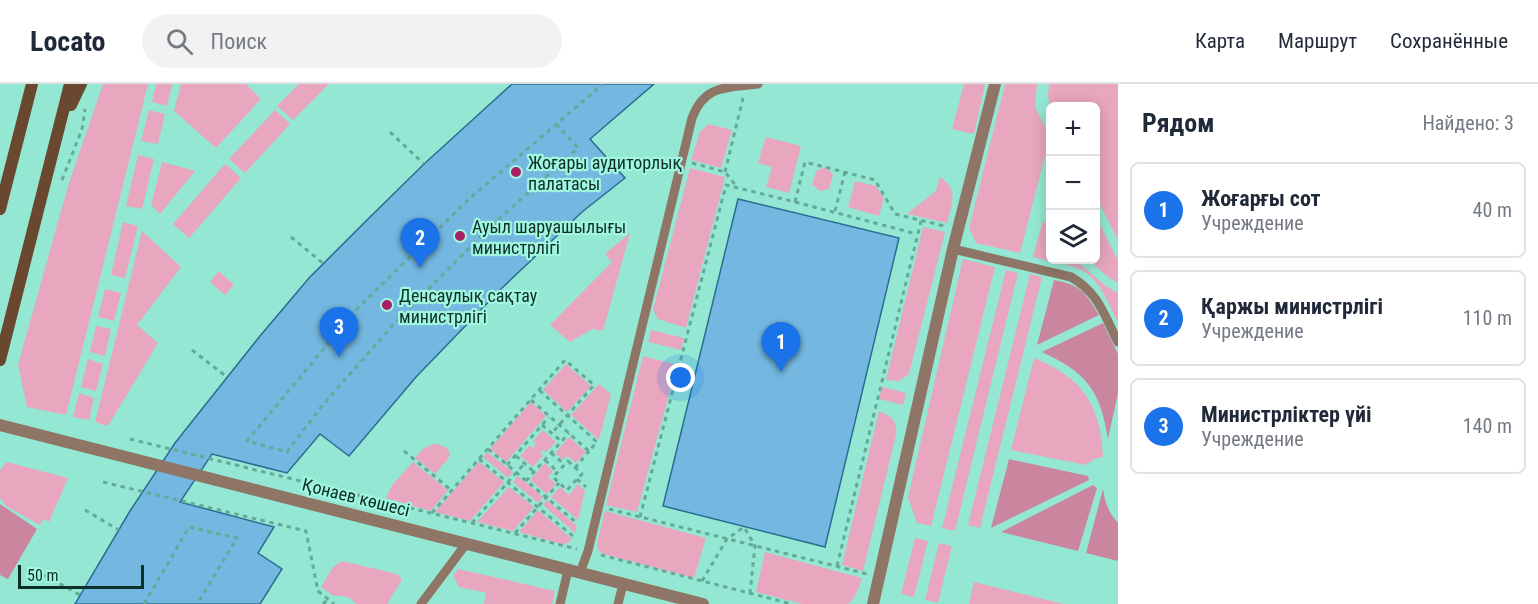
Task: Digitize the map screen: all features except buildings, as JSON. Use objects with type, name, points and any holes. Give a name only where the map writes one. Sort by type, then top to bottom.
[{"type":"main road","points":[[0,360],[70,84]]},
{"type":"main road","points":[[60,128],[81,84]]},
{"type":"main road","points":[[0,209],[4,171],[30,86]]},
{"type":"street","points":[[873,604],[953,249],[995,84]]},
{"type":"street","name":"Қонаев көшесі","points":[[0,425],[703,604]]},
{"type":"lane","points":[[560,604],[574,571],[588,551],[696,106],[712,91],[726,87],[758,84]]},
{"type":"lane","points":[[953,249],[1071,277],[1094,294],[1118,342]]},
{"type":"lane","points":[[421,604],[466,544]]},
{"type":"lane","points":[[618,604],[623,584]]},
{"type":"path","points":[[556,124],[578,148],[492,225],[392,326],[321,407],[287,452],[247,441],[356,310],[468,200],[556,124],[603,84]]},
{"type":"path","points":[[725,172],[746,85]]},
{"type":"path","points":[[390,132],[424,164]]},
{"type":"path","points":[[681,161],[725,172],[738,188]]},
{"type":"path","points":[[795,202],[805,162],[875,180],[895,214],[950,228]]},
{"type":"path","points":[[835,212],[845,172]]},
{"type":"path","points":[[640,517],[726,185],[917,234]]},
{"type":"path","points":[[837,566],[921,221]]},
{"type":"path","points":[[291,237],[324,264]]},
{"type":"path","points":[[192,350],[227,377]]},
{"type":"path","points":[[432,513],[565,360],[594,385],[552,433]]},
{"type":"path","points":[[539,390],[597,442],[575,468]]},
{"type":"path","points":[[531,399],[589,451]]},
{"type":"path","points":[[507,465],[550,416]]},
{"type":"path","points":[[542,425],[561,441]]},
{"type":"path","points":[[526,481],[569,433]]},
{"type":"path","points":[[130,439],[588,551],[792,604]]},
{"type":"path","points":[[488,449],[577,523]]},
{"type":"path","points":[[404,451],[452,490]]},
{"type":"path","points":[[551,453],[564,464]]},
{"type":"path","points":[[516,456],[534,472]]},
{"type":"path","points":[[479,459],[573,536]]},
{"type":"path","points":[[545,460],[558,472]]},
{"type":"path","points":[[568,460],[582,474],[567,490],[553,477],[564,464],[568,460]]},
{"type":"path","points":[[472,523],[524,464]]},
{"type":"path","points":[[577,479],[586,487]]},
{"type":"path","points":[[103,482],[306,531],[318,591],[334,604]]},
{"type":"path","points":[[514,533],[559,483]]},
{"type":"path","points":[[598,506],[878,577]]},
{"type":"path","points":[[85,510],[119,530]]},
{"type":"path","points":[[144,604],[189,527],[237,538],[196,604]]},
{"type":"path","points":[[702,581],[727,539],[744,527],[755,546],[750,593]]},
{"type":"path","points":[[865,579],[867,567]]},
{"type":"path","points":[[44,575],[80,595]]},
{"type":"path","points":[[323,604],[328,599]]},
{"type":"shaded area","points":[[103,84],[148,84],[66,415],[27,407],[18,365],[68,186]]},
{"type":"shaded area","points":[[156,84],[172,84],[167,106],[152,102]]},
{"type":"shaded area","points":[[181,84],[246,84],[261,99],[216,148],[174,111]]},
{"type":"shaded area","points":[[299,84],[329,84],[293,120],[277,106]]},
{"type":"shaded area","points":[[964,84],[985,84],[974,134],[952,129]]},
{"type":"shaded area","points":[[1005,84],[1037,84],[1035,107],[1046,129],[1046,152],[1020,253],[976,243],[969,228]]},
{"type":"shaded area","points":[[1049,84],[1118,84],[1118,240],[1100,205],[1100,102],[1049,102]]},
{"type":"shaded area","points":[[149,110],[165,114],[158,144],[141,141]]},
{"type":"shaded area","points":[[275,110],[290,124],[245,173],[229,159]]},
{"type":"shaded area","points":[[708,124],[732,130],[721,168],[691,160],[700,132]]},
{"type":"shaded area","points":[[766,137],[801,146],[789,193],[766,187],[772,167],[758,163]]},
{"type":"shaded area","points":[[138,155],[154,159],[142,209],[126,206]]},
{"type":"shaded area","points":[[162,162],[195,171],[160,214],[151,205]]},
{"type":"shaded area","points":[[225,164],[241,178],[189,238],[173,224]]},
{"type":"shaded area","points":[[826,167],[833,175],[829,189],[820,191],[812,185],[816,171]]},
{"type":"shaded area","points":[[690,168],[725,177],[686,328],[658,319],[653,310]]},
{"type":"shaded area","points":[[940,177],[952,192],[947,223],[907,214],[936,191]]},
{"type":"shaded area","points":[[855,181],[876,186],[884,198],[879,216],[848,207]]},
{"type":"shaded area","points":[[1043,220],[1046,225],[1046,260],[1033,257]]},
{"type":"shaded area","points":[[123,222],[138,226],[125,278],[111,275]]},
{"type":"shaded area","points":[[1100,225],[1118,260],[1118,283],[1093,264],[1100,264]]},
{"type":"shaded area","points":[[923,227],[945,232],[909,374],[899,381],[886,380]]},
{"type":"shaded area","points":[[142,231],[181,267],[137,325],[158,343],[108,426],[95,422]]},
{"type":"shaded area","points":[[630,233],[603,331],[592,329],[570,342],[550,325],[612,262],[605,254]]},
{"type":"shaded area","points":[[963,259],[995,267],[931,526],[917,523],[908,497]]},
{"type":"shaded area","points":[[1064,264],[1080,264],[1118,293],[1118,322],[1103,292],[1093,279],[1087,273]]},
{"type":"shaded area","points":[[1006,270],[1018,273],[955,531],[942,528]]},
{"type":"shaded area","points":[[219,271],[234,285],[225,295],[210,282]]},
{"type":"shaded area","points":[[1030,274],[1042,277],[980,528],[968,525]]},
{"type":"shaded area","points":[[1054,280],[1076,287],[1090,301],[1099,315],[1037,345]]},
{"type":"shaded area","points":[[105,289],[121,293],[114,321],[98,317]]},
{"type":"shaded area","points":[[1103,323],[1118,354],[1118,393],[1108,439],[1101,408],[1089,385],[1070,368],[1042,352]]},
{"type":"shaded area","points":[[96,326],[111,329],[105,356],[90,352]]},
{"type":"shaded area","points":[[651,330],[684,338],[681,350],[648,342]]},
{"type":"shaded area","points":[[643,356],[677,365],[637,512],[606,505]]},
{"type":"shaded area","points":[[1034,358],[1065,374],[1086,395],[1098,422],[1103,457],[1094,459],[1086,465],[1011,450]]},
{"type":"shaded area","points":[[88,359],[103,364],[96,391],[81,387]]},
{"type":"shaded area","points":[[566,364],[591,386],[567,412],[543,390]]},
{"type":"shaded area","points":[[599,384],[611,394],[599,440],[571,415]]},
{"type":"shaded area","points":[[882,387],[906,393],[903,405],[879,399]]},
{"type":"shaded area","points":[[79,393],[94,398],[89,420],[73,417]]},
{"type":"shaded area","points":[[531,402],[546,416],[506,462],[490,449]]},
{"type":"shaded area","points":[[879,411],[893,420],[896,435],[863,571],[842,565]]},
{"type":"shaded area","points":[[543,430],[556,442],[546,452],[543,450],[540,453],[543,456],[533,467],[520,456],[530,445],[533,448],[536,444],[533,441]]},
{"type":"shaded area","points":[[569,437],[586,452],[576,463],[567,456],[563,460],[555,453]]},
{"type":"shaded area","points":[[433,444],[445,447],[450,454],[435,474],[415,458],[423,449]]},
{"type":"shaded area","points":[[487,452],[513,472],[508,478],[483,457]]},
{"type":"shaded area","points":[[1009,459],[1088,476],[1089,480],[991,528]]},
{"type":"shaded area","points":[[7,462],[68,478],[49,522],[43,519],[40,525],[6,506],[0,498],[0,470]]},
{"type":"shaded area","points":[[413,462],[448,490],[431,511],[386,498],[392,485]]},
{"type":"shaded area","points":[[479,462],[504,482],[470,521],[435,512]]},
{"type":"shaded area","points":[[545,463],[553,471],[548,477],[556,484],[547,494],[530,480]]},
{"type":"shaded area","points":[[518,476],[543,497],[538,503],[513,482]]},
{"type":"shaded area","points":[[578,484],[585,491],[578,520],[551,497],[560,487],[569,495]]},
{"type":"shaded area","points":[[1093,485],[1097,488],[1078,551],[1001,532]]},
{"type":"shaded area","points":[[509,487],[534,507],[513,531],[477,522]]},
{"type":"shaded area","points":[[1103,489],[1108,508],[1118,523],[1118,561],[1086,553]]},
{"type":"shaded area","points":[[547,500],[577,526],[575,533],[543,505]]},
{"type":"shaded area","points":[[0,504],[37,529],[8,579],[0,575]]},
{"type":"shaded area","points":[[538,510],[572,539],[565,545],[519,532]]},
{"type":"shaded area","points":[[605,511],[706,538],[694,578],[603,554],[598,550],[597,544]]},
{"type":"shaded area","points":[[915,538],[928,541],[914,597],[901,594]]},
{"type":"shaded area","points":[[939,543],[952,546],[938,603],[925,600]]},
{"type":"shaded area","points":[[765,552],[862,578],[855,595],[848,604],[802,604],[756,592]]},
{"type":"shaded area","points":[[342,561],[397,574],[401,581],[387,604],[357,604],[348,597],[332,595],[321,587],[333,567]]},
{"type":"shaded area","points":[[458,569],[555,591],[552,604],[484,604],[486,593],[459,587],[453,575]]},
{"type":"shaded area","points":[[974,582],[1064,604],[969,604]]},
{"type":"place","name":"Жоғары аудиторлық палатасы","points":[[516,172]]},
{"type":"place","name":"Ауыл шаруашылығы министрлігі","points":[[460,236]]},
{"type":"place","name":"Қаржы министрлігі","points":[[420,268]]},
{"type":"place","name":"Денсаулық сақтау министрлігі","points":[[387,305]]},
{"type":"place","name":"Министрліктер үйі","points":[[339,357]]},
{"type":"place","name":"Жоғарғы сот","points":[[781,372]]}]
